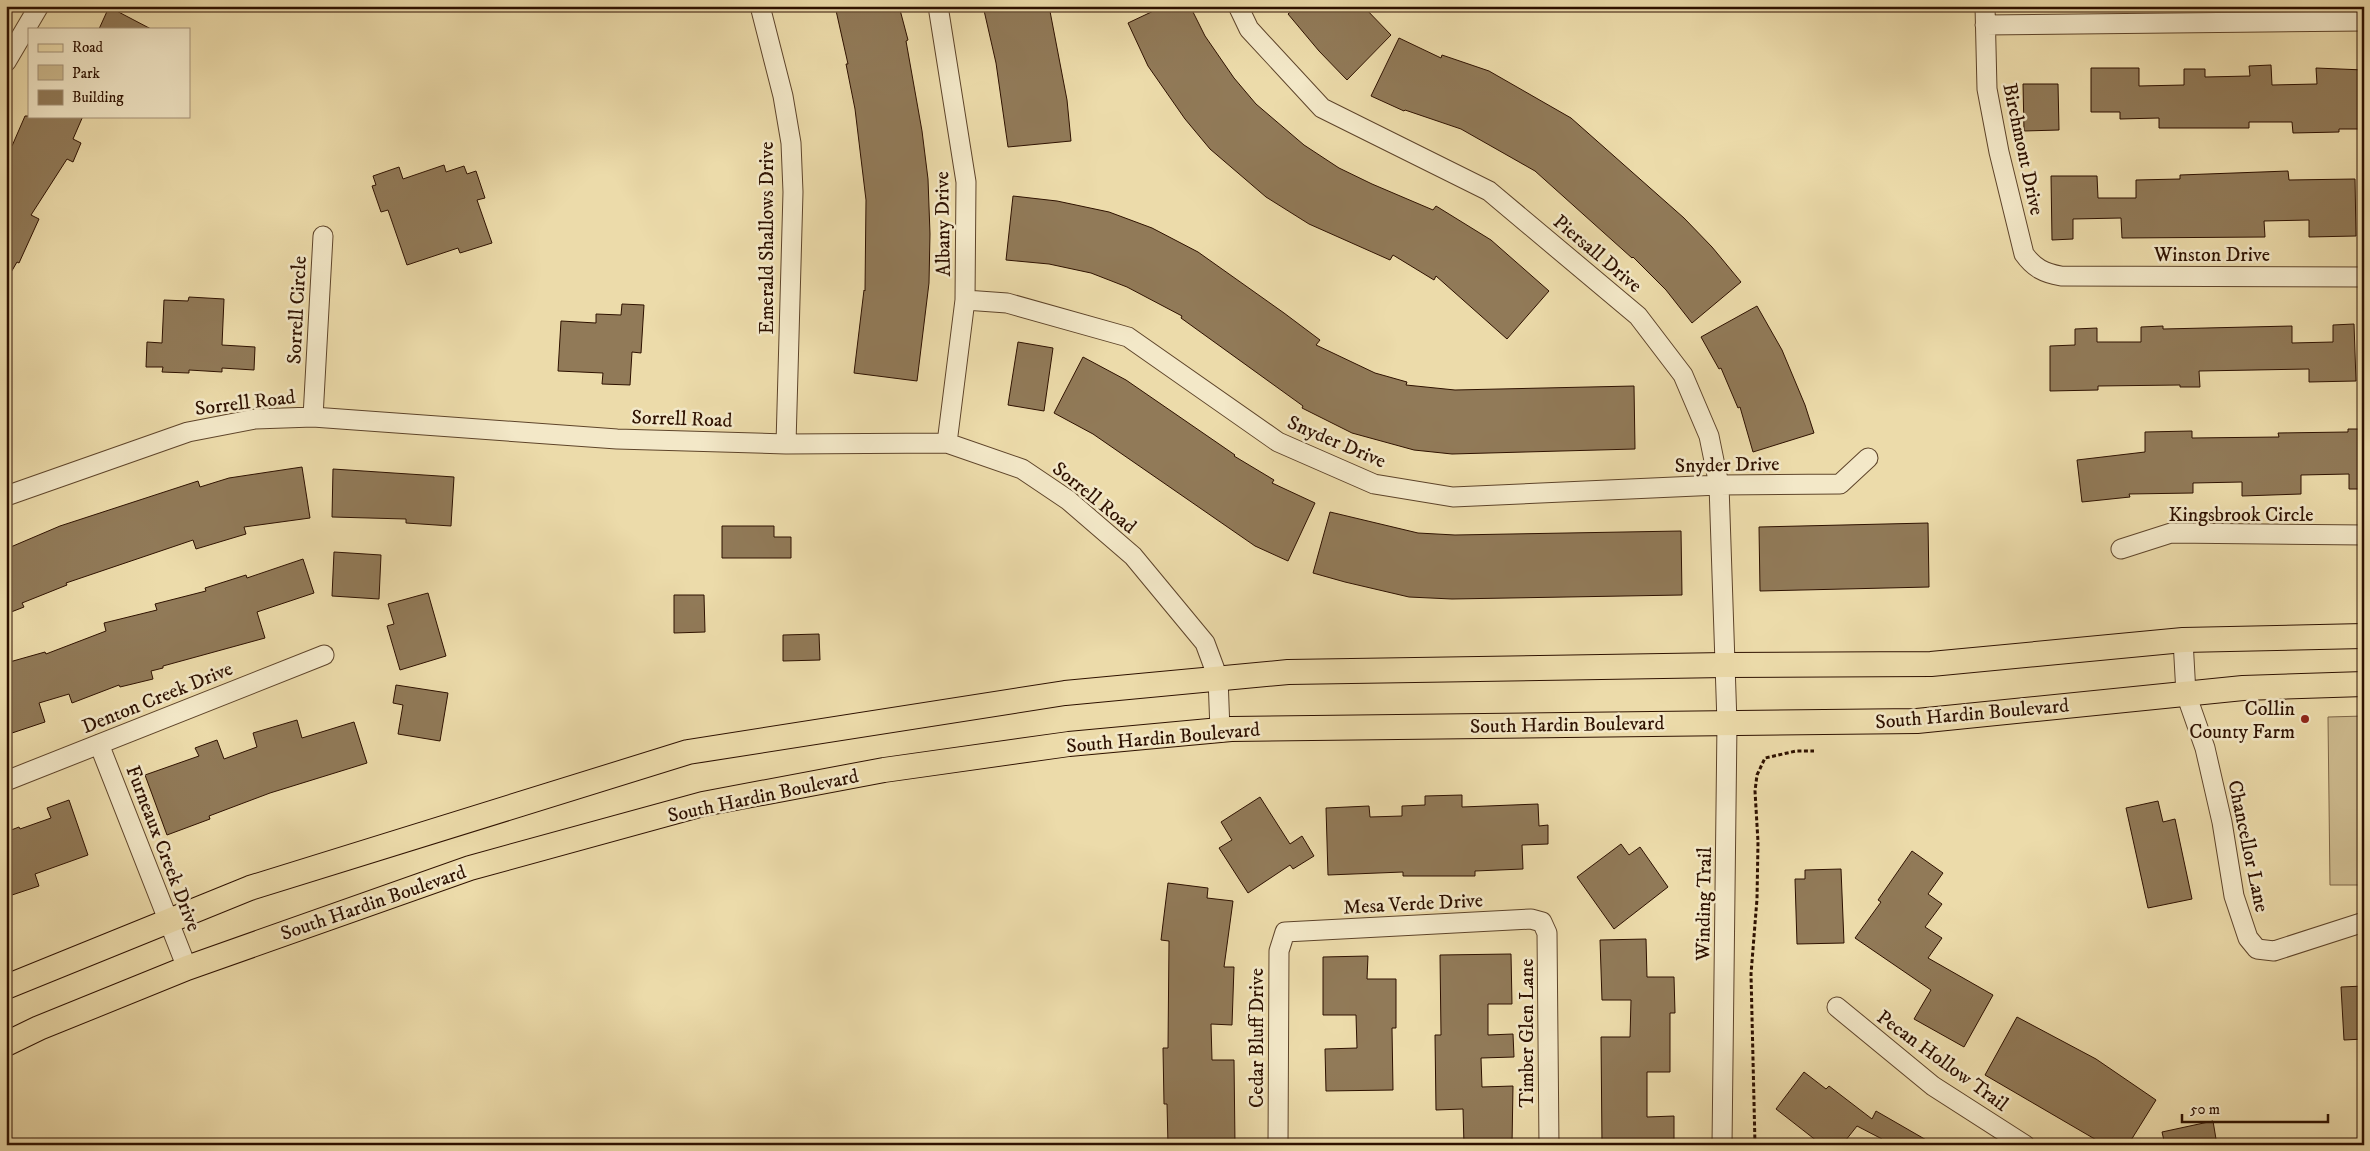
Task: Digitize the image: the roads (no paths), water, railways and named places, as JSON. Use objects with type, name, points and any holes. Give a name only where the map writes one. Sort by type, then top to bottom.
[{"type":"main road","points":[[6,987],[250,888],[688,752],[1065,693],[1288,672],[1725,665],[1931,664],[2183,640],[2364,636]]},
{"type":"main road","name":"South Hardin Boulevard","points":[[6,1044],[39,1028],[187,968],[470,868],[703,804],[884,770],[1069,744],[1220,730],[1917,721],[2243,688],[2364,684]]},
{"type":"street","points":[[6,62],[39,6]]},
{"type":"street","name":"Emerald Shallows Drive","points":[[760,6],[783,96],[791,143],[793,192],[786,444]]},
{"type":"street","name":"Albany Drive","points":[[938,6],[966,182],[965,300],[947,443]]},
{"type":"street","name":"Piersall Drive","points":[[1238,6],[1249,30],[1322,108],[1489,191],[1638,316],[1683,375],[1709,436],[1719,485],[1725,665]]},
{"type":"street","points":[[1985,16],[2364,21]]},
{"type":"street","name":"Birchmont Drive","points":[[1985,16],[1987,89],[1999,152],[2024,254],[2032,266],[2047,274],[2061,276]]},
{"type":"street","name":"Sorrell Circle","points":[[313,417],[323,236]]},
{"type":"street","name":"Winston Drive","points":[[2061,276],[2364,277]]},
{"type":"street","name":"Snyder Drive","points":[[965,300],[1007,303],[1128,337],[1278,442],[1374,484],[1452,497],[1719,485],[1840,484],[1868,458]]},
{"type":"street","name":"Sorrell Road","points":[[6,496],[188,432],[255,419],[313,417],[617,439],[786,444],[947,443],[1022,468],[1068,500],[1133,556],[1205,643],[1218,678],[1220,730]]},
{"type":"street","name":"Kingsbrook Circle","points":[[2121,550],[2171,533],[2364,535]]},
{"type":"street","name":"Chancellor Lane","points":[[2183,640],[2186,694],[2205,748],[2222,822],[2234,896],[2248,938],[2257,949],[2274,952],[2364,922]]},
{"type":"street","name":"Denton Creek Drive","points":[[6,781],[324,655]]},
{"type":"street","name":"Winding Trail","points":[[1722,1145],[1727,722],[1725,665]]},
{"type":"street","name":"Furneaux Creek Drive","points":[[99,744],[187,968]]},
{"type":"street","name":"Mesa Verde Drive","points":[[1286,932],[1531,919],[1542,922]]},
{"type":"street","name":"Timber Glen Lane","points":[[1542,922],[1548,933],[1549,1145]]},
{"type":"street","name":"Cedar Bluff Drive","points":[[1278,1145],[1279,951],[1286,932]]},
{"type":"street","name":"Pecan Hollow Trail","points":[[1837,1008],[1934,1086],[2025,1145]]},
{"type":"place","name":"Collin County Farm","points":[[2305,719]]}]
